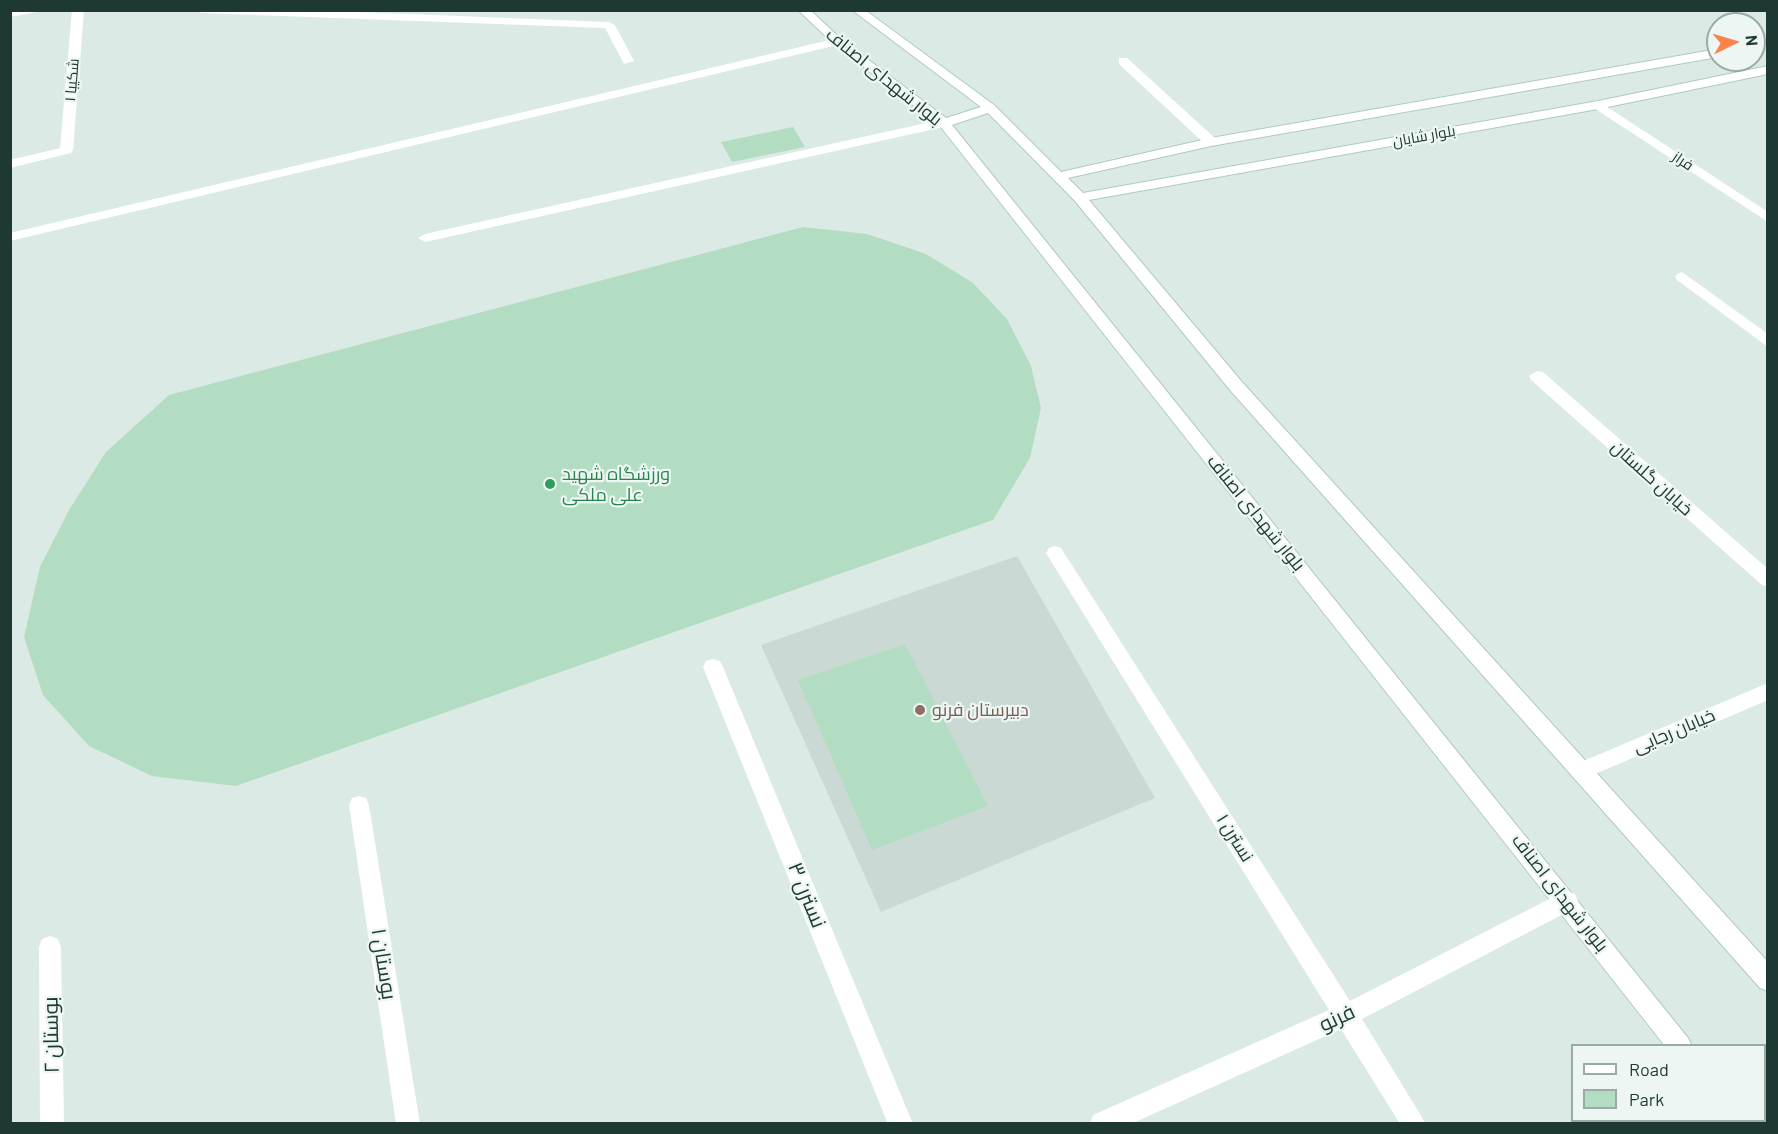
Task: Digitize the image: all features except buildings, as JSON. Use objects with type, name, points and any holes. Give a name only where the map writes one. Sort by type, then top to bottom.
[{"type":"street","points":[[10,14],[43,10]]},
{"type":"street","name":"شکیبا ۱","points":[[10,164],[66,150],[78,10]]},
{"type":"street","points":[[201,10],[609,25],[628,61]]},
{"type":"street","name":"بلوار شهدای اصناف","points":[[803,10],[838,42],[944,123],[1678,1044]]},
{"type":"street","name":"بلوار شهدای اصناف","points":[[857,10],[990,108],[1080,198],[1236,386],[1767,980]]},
{"type":"street","points":[[10,237],[838,42]]},
{"type":"street","name":"بلوار شایان","points":[[1059,176],[1210,142],[1706,58]]},
{"type":"street","points":[[1123,61],[1210,142]]},
{"type":"street","name":"بلوار شایان","points":[[1080,198],[1598,105],[1767,70]]},
{"type":"street","name":"فراز","points":[[1598,105],[1767,218]]},
{"type":"street","points":[[425,238],[944,123],[990,108]]},
{"type":"street","points":[[1098,168],[1101,178],[1118,191]]},
{"type":"street","points":[[1682,277],[1767,342]]},
{"type":"street","name":"خیابان گلستان","points":[[1537,376],[1767,580]]},
{"type":"street","name":"نسترن ۱","points":[[1055,553],[1414,1124]]},
{"type":"street","name":"نسترن ۳","points":[[714,667],[901,1124]]},
{"type":"street","name":"خیابان رجایی","points":[[1581,771],[1767,692]]},
{"type":"street","name":"بوستان ۱","points":[[359,805],[408,1124]]},
{"type":"street","name":"فرنو","points":[[1101,1124],[1346,1015],[1567,902]]},
{"type":"street","name":"بوستان ۲","points":[[50,947],[52,1124]]},
{"type":"shaded area","points":[[1017,556],[1155,798],[881,912],[761,645]]},
{"type":"green space","points":[[793,127],[805,147],[732,162],[721,142]]},
{"type":"green space","name":"ورزشگاه شهید علی ملکی","points":[[803,227],[867,234],[926,254],[973,283],[1007,319],[1031,366],[1041,408],[1030,458],[993,520],[236,786],[152,776],[89,746],[43,695],[24,637],[40,567],[69,510],[106,452],[169,395]]},
{"type":"green space","points":[[905,644],[988,806],[872,850],[798,680]]},
{"type":"place","name":"ورزشگاه شهید علی ملکی","points":[[550,484]]},
{"type":"place","name":"دبیرستان فرنو","points":[[920,710]]}]
